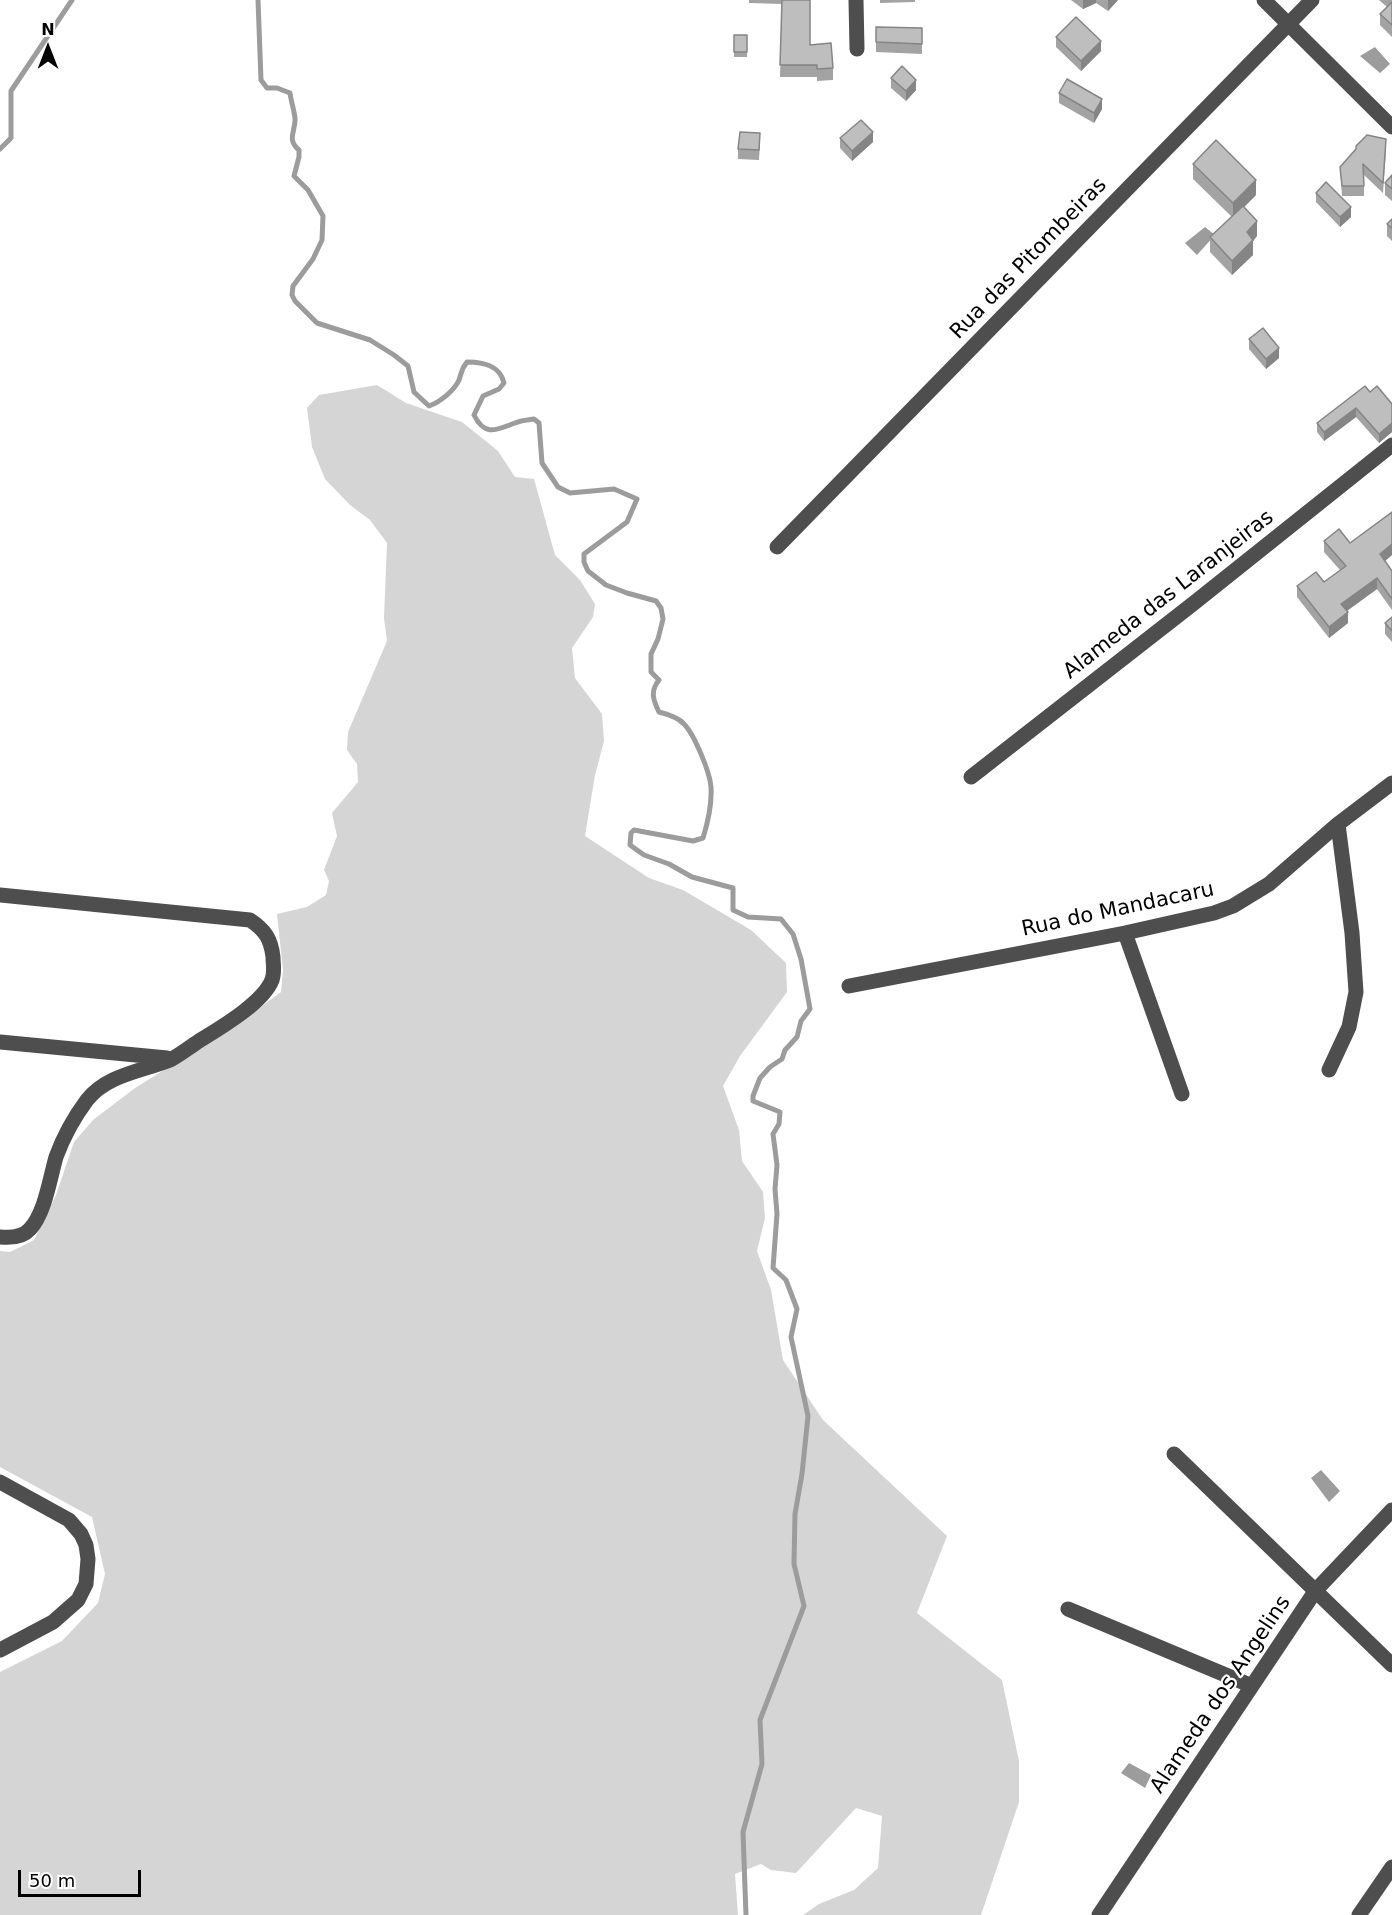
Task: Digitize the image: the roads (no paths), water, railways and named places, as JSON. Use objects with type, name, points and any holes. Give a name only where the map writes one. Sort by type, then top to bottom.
[{"type":"street","points":[[856,0],[857,49]]},
{"type":"street","points":[[1264,0],[1392,127]]},
{"type":"street","name":"Rua das Pitombeiras","points":[[777,547],[1312,0]]},
{"type":"street","name":"Alameda das Laranjeiras","points":[[971,777],[1392,445]]},
{"type":"street","name":"Rua do Mandacaru","points":[[849,986],[1193,919],[1233,906],[1269,884],[1338,825],[1392,783]]},
{"type":"street","points":[[1329,1070],[1349,1027],[1356,992],[1352,933],[1338,825]]},
{"type":"street","points":[[0,895],[250,920],[267,936],[272,950],[274,968],[272,980],[262,995],[237,1016],[173,1058],[120,1076],[101,1087],[88,1099],[57,1154],[40,1213],[29,1231],[11,1239],[0,1237]]},
{"type":"street","points":[[1125,933],[1182,1094]]},
{"type":"street","points":[[0,1042],[173,1058]]},
{"type":"street","points":[[1174,1454],[1392,1665]]},
{"type":"street","points":[[0,1482],[69,1520],[81,1534],[86,1545],[88,1559],[86,1584],[78,1600],[53,1622],[0,1650]]},
{"type":"street","name":"Alameda dos Angelins","points":[[1099,1915],[1316,1590],[1392,1510]]},
{"type":"street","points":[[1068,1610],[1252,1686]]},
{"type":"street","points":[[1359,1915],[1392,1867]]},
{"type":"waterway","points":[[0,149],[11,138],[11,91],[72,0]]},
{"type":"waterway","points":[[258,0],[261,80],[267,88],[277,88],[290,93],[295,118],[292,138],[299,150],[294,176],[308,190],[323,216],[322,240],[313,259],[293,286],[292,295],[295,301],[317,323],[370,340],[394,355],[408,366],[414,392],[429,406],[442,399],[454,388],[467,362],[485,364],[495,368],[504,383],[499,389],[483,396],[474,415],[482,427],[492,430],[534,419],[539,423],[542,463],[558,487],[570,493],[614,489],[637,499],[627,522],[584,554],[584,562],[588,571],[606,585],[656,601],[661,608],[663,619],[651,654],[651,672],[659,680],[654,688],[654,700],[659,712],[679,719],[692,736],[708,772],[711,793],[703,838],[693,841],[634,830],[631,833],[630,845],[644,855],[669,864],[692,877],[733,888],[733,910],[748,917],[781,919],[793,934],[801,959],[810,1009],[801,1021],[797,1037],[785,1050],[782,1059],[760,1078],[753,1101],[780,1112],[779,1124],[773,1134],[777,1165],[775,1189],[777,1214],[773,1268],[786,1280],[797,1309],[791,1337],[808,1416],[795,1514],[794,1564],[804,1606],[760,1720],[762,1764],[743,1832],[746,1915]]}]
